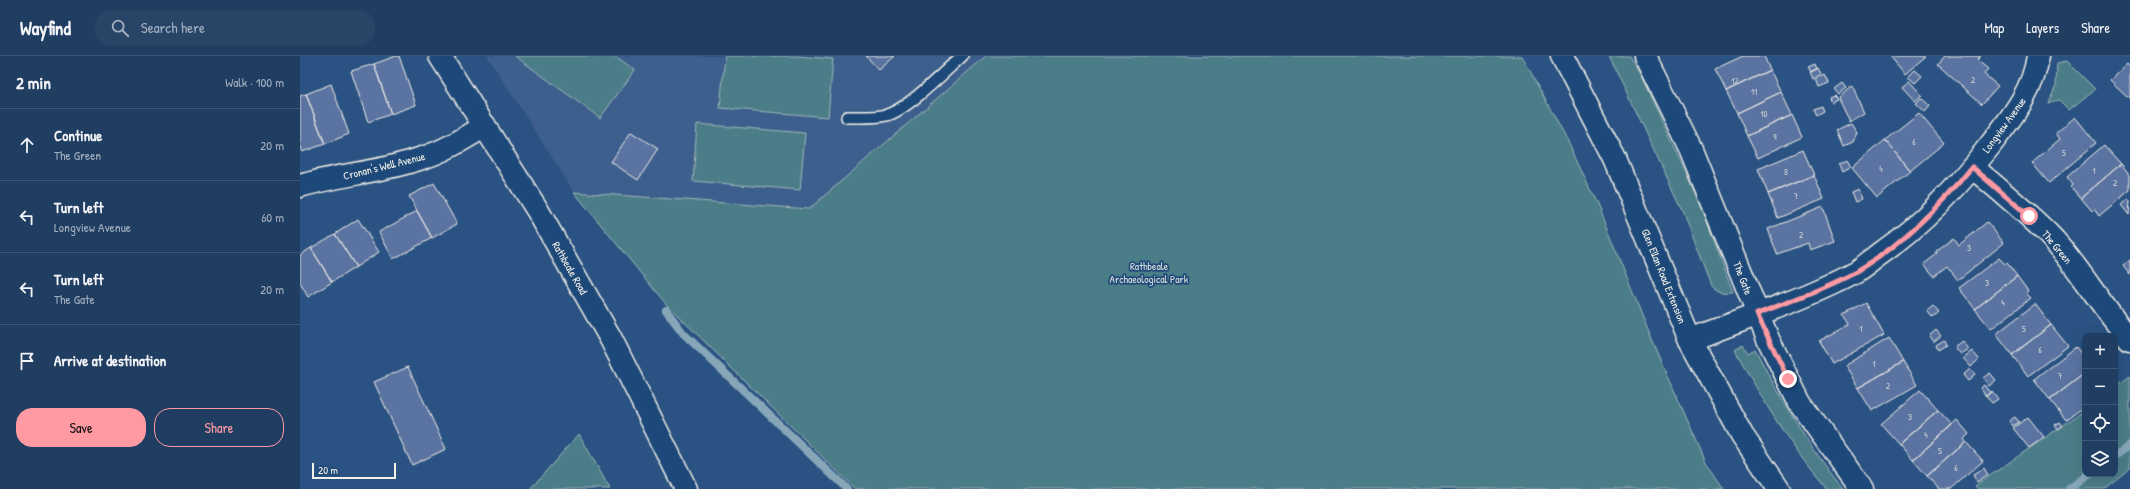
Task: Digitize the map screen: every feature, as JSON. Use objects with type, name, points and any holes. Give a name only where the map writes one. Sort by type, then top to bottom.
[{"type":"street","name":"Rathbeale Road","points":[[440,56],[538,211],[611,339],[686,489]]},
{"type":"street","name":"The Gate","points":[[1645,56],[1690,149],[1757,314],[1800,403],[1862,489]]},
{"type":"street","name":"Longview Avenue","points":[[1690,340],[1802,297],[1856,271],[1897,242],[1930,214],[1972,167],[2014,115],[2027,93],[2036,71],[2038,56]]},
{"type":"street","name":"Glen Ellan Road Extension","points":[[1567,57],[1615,159],[1690,340],[1719,397],[1742,435],[1779,489]]},
{"type":"street","name":"Cronan's Well Avenue","points":[[300,186],[399,165],[423,158],[452,146],[485,126]]},
{"type":"street","name":"The Green","points":[[1972,167],[2029,216],[2054,241],[2112,318],[2130,339]]},
{"type":"lane","points":[[847,117],[888,115],[901,109],[962,56]]},
{"type":"shaded area","points":[[487,56],[986,56],[809,209],[574,192]]},
{"type":"green space","points":[[515,56],[615,56],[635,70],[600,118]]},
{"type":"green space","points":[[725,56],[798,56],[833,59],[828,117],[720,108]]},
{"type":"green space","name":"Rathbeale Archaeological Park","points":[[986,56],[1522,56],[1569,144],[1599,209],[1652,340],[1706,462],[1724,489],[855,489],[666,304],[574,192],[809,209]]},
{"type":"green space","points":[[1609,56],[1629,56],[1641,76],[1699,200],[1733,292],[1721,292],[1711,286],[1682,210]]},
{"type":"green space","points":[[2067,61],[2095,89],[2069,110],[2059,100],[2048,103],[2056,85],[2057,63]]},
{"type":"green space","points":[[697,124],[805,133],[800,190],[693,181]]},
{"type":"green space","points":[[1743,345],[1748,353],[1755,349],[1775,386],[1818,456],[1843,489],[1827,489],[1789,439],[1766,404],[1735,350]]},
{"type":"green space","points":[[2130,376],[2130,468],[2104,489],[1978,489],[1975,486],[2082,412],[2082,477],[2118,477],[2118,385]]},
{"type":"green space","points":[[579,434],[610,489],[530,489]]},
{"type":"building","points":[[399,56],[416,105],[391,114],[374,64]]},
{"type":"building","points":[[866,56],[895,56],[879,70]]},
{"type":"building","points":[[1743,56],[1764,56],[1770,70],[1726,91],[1715,69]]},
{"type":"building","points":[[1890,56],[1926,56],[1905,74]]},
{"type":"building","points":[[1945,56],[1981,56],[1977,60],[1988,69],[1984,74],[1998,86],[1982,104],[1938,64]]},
{"type":"building","points":[[374,64],[391,114],[368,122],[351,71]]},
{"type":"building","points":[[1815,64],[1817,69],[1811,72],[1808,67]]},
{"type":"building","points":[[2127,64],[2130,67],[2130,99],[2110,80]]},
{"type":"building","points":[[1818,68],[1821,74],[1813,79],[1810,72]]},
{"type":"building","points":[[1770,70],[1781,92],[1737,113],[1726,91]]},
{"type":"building","points":[[1915,70],[1922,76],[1915,83],[1908,77]]},
{"type":"building","points":[[1825,75],[1829,83],[1819,87],[1816,79]]},
{"type":"building","points":[[1909,81],[1922,95],[1915,101],[1902,87]]},
{"type":"building","points":[[1842,83],[1846,88],[1838,94],[1834,89]]},
{"type":"building","points":[[331,84],[349,134],[325,144],[306,94]]},
{"type":"building","points":[[1852,86],[1864,112],[1849,121],[1838,98]]},
{"type":"building","points":[[1781,92],[1792,115],[1747,136],[1737,113]]},
{"type":"building","points":[[306,94],[325,144],[302,152],[300,147],[300,96]]},
{"type":"building","points":[[1834,95],[1837,99],[1831,102],[1829,97]]},
{"type":"building","points":[[1921,98],[1930,106],[1925,112],[1916,103]]},
{"type":"building","points":[[1821,106],[1823,111],[1816,115],[1813,109]]},
{"type":"building","points":[[1919,113],[1944,143],[1910,171],[1885,140]]},
{"type":"building","points":[[1792,115],[1802,137],[1758,158],[1747,136]]},
{"type":"building","points":[[2075,117],[2096,143],[2049,183],[2032,163],[2060,139],[2056,133]]},
{"type":"building","points":[[1851,123],[1857,132],[1853,142],[1844,146],[1837,130]]},
{"type":"building","points":[[631,132],[658,149],[638,180],[611,162]]},
{"type":"building","points":[[1885,140],[1910,171],[1877,198],[1852,168]]},
{"type":"building","points":[[2104,145],[2121,164],[2081,198],[2071,187],[2073,185],[2067,177]]},
{"type":"building","points":[[1803,150],[1814,175],[1768,194],[1758,169]]},
{"type":"building","points":[[1847,160],[1851,167],[1842,172],[1839,164]]},
{"type":"building","points":[[2121,164],[2130,175],[2130,190],[2099,216],[2094,209],[2092,211],[2081,198]]},
{"type":"building","points":[[1814,175],[1824,199],[1778,218],[1768,194]]},
{"type":"building","points":[[434,183],[457,224],[432,238],[409,196]]},
{"type":"building","points":[[1858,189],[1862,199],[1855,202],[1851,192]]},
{"type":"building","points":[[2128,199],[2130,201],[2129,215],[2121,205]]},
{"type":"building","points":[[1823,207],[1835,241],[1810,250],[1808,243],[1777,254],[1768,229]]},
{"type":"building","points":[[417,211],[432,238],[393,259],[379,232]]},
{"type":"building","points":[[358,219],[379,252],[356,267],[335,234]]},
{"type":"building","points":[[1987,222],[2004,243],[1958,280],[1947,266],[1934,276],[1924,264],[1937,254],[1936,252],[1954,238],[1959,245]]},
{"type":"building","points":[[335,234],[356,267],[332,282],[311,248]]},
{"type":"building","points":[[311,248],[332,282],[308,297],[300,283],[300,255]]},
{"type":"building","points":[[1999,258],[2005,264],[2007,263],[2017,276],[1975,309],[1959,288]]},
{"type":"building","points":[[2130,260],[2130,275],[2123,266]]},
{"type":"building","points":[[2017,276],[2028,291],[2026,293],[2031,298],[1991,329],[1975,309]]},
{"type":"building","points":[[1866,303],[1884,335],[1832,364],[1819,341],[1850,324],[1844,315]]},
{"type":"building","points":[[2035,304],[2051,325],[2012,355],[1996,334]]},
{"type":"building","points":[[1933,306],[1939,313],[1933,318],[1927,311]]},
{"type":"building","points":[[2051,325],[2068,346],[2028,376],[2012,355]]},
{"type":"building","points":[[1936,330],[1941,336],[1933,342],[1929,336]]},
{"type":"building","points":[[1889,338],[1903,362],[1858,388],[1844,366]]},
{"type":"building","points":[[1944,340],[1946,345],[1938,350],[1936,345]]},
{"type":"building","points":[[1962,341],[1968,349],[1960,354],[1954,347]]},
{"type":"building","points":[[2076,347],[2082,355],[2082,375],[2050,400],[2034,379]]},
{"type":"building","points":[[1972,351],[1979,359],[1971,367],[1963,358]]},
{"type":"building","points":[[1903,362],[1917,385],[1872,411],[1858,388]]},
{"type":"building","points":[[408,367],[446,449],[412,465],[374,382]]},
{"type":"building","points":[[1970,369],[1975,375],[1968,381],[1963,375]]},
{"type":"building","points":[[1990,373],[1996,380],[1989,386],[1983,378]]},
{"type":"building","points":[[2082,375],[2082,408],[2066,420],[2050,400]]},
{"type":"building","points":[[1984,385],[1990,393],[1986,396],[1980,388]]},
{"type":"building","points":[[1920,390],[1938,410],[1899,444],[1881,424]]},
{"type":"building","points":[[1992,391],[1998,399],[1992,403],[1986,396]]},
{"type":"building","points":[[1938,410],[1952,425],[1913,460],[1899,444]]},
{"type":"building","points":[[2015,417],[2019,422],[2013,426],[2009,421]]},
{"type":"building","points":[[2028,417],[2044,437],[2029,448],[2013,428]]},
{"type":"building","points":[[1957,420],[1969,434],[1964,439],[1966,442],[1927,476],[1913,460]]},
{"type":"building","points":[[2060,422],[2063,426],[2058,429],[2055,425]]},
{"type":"building","points":[[1966,442],[1983,461],[1951,489],[1939,489],[1927,476]]},
{"type":"building","points":[[1984,468],[1988,475],[1977,482],[1973,475]]},
{"type":"waterway","points":[[666,310],[683,333],[847,489]]},
{"type":"waterway","points":[[2118,454],[2130,445]]},
{"type":"waterway","points":[[2069,489],[2086,477]]},
{"type":"route","points":[[1788,379],[1757,314],[1802,297],[1856,271],[1897,242],[1930,214],[1972,167],[2029,216]]}]
